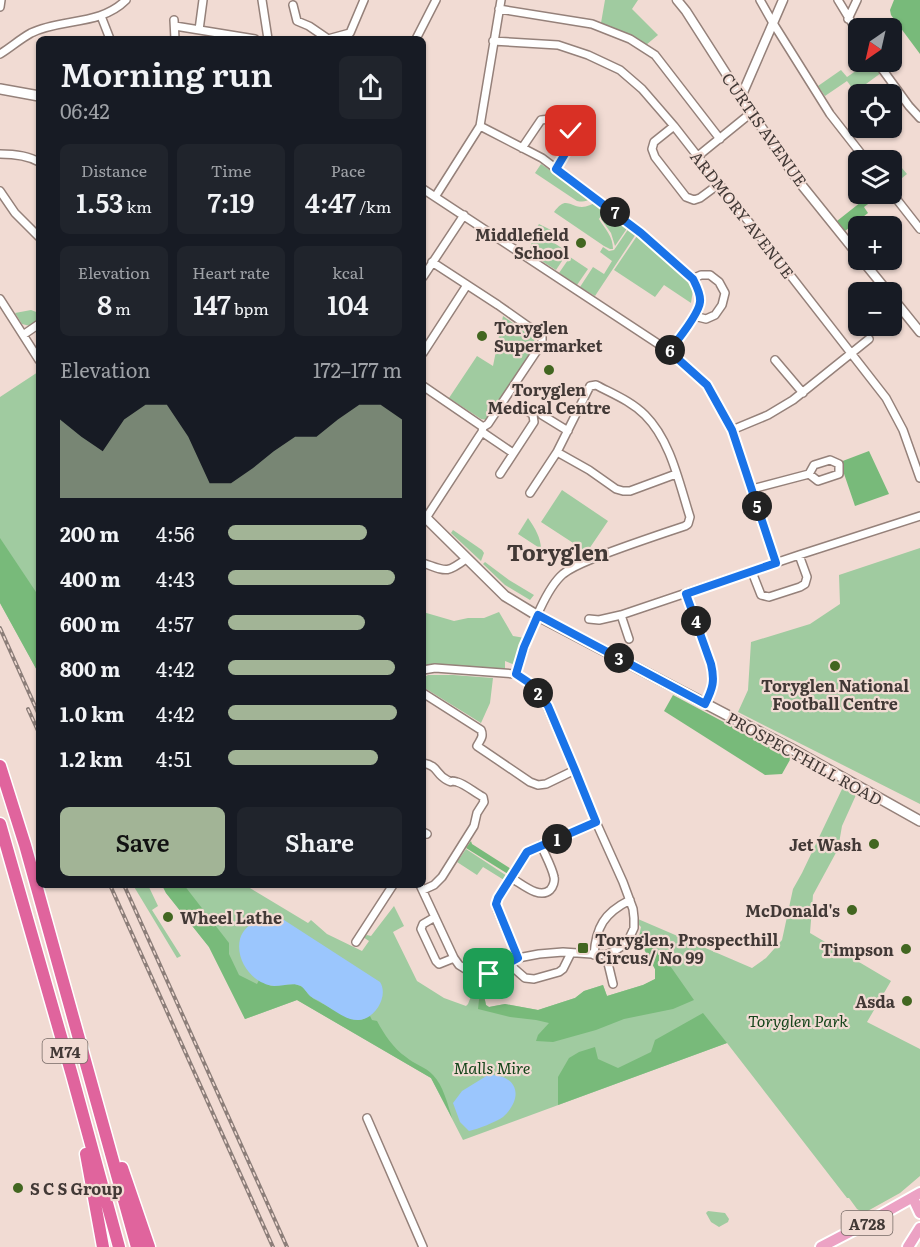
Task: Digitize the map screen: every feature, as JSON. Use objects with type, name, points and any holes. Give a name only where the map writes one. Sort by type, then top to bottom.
[{"type":"highway","name":"M74","points":[[0,766],[36,884]]},
{"type":"highway","name":"M74","points":[[0,824],[119,1247]]},
{"type":"highway","name":"M74","points":[[37,888],[136,1247]]},
{"type":"highway","name":"M74","points":[[72,1075],[103,1247]]},
{"type":"highway","name":"M74","points":[[91,1079],[149,1247]]},
{"type":"main road","points":[[0,89],[36,95]]},
{"type":"main road","name":"PROSPECTHILL ROAD","points":[[426,518],[505,596],[790,748],[920,821]]},
{"type":"main road","name":"A728","points":[[821,1247],[916,1196],[920,1213]]},
{"type":"main road","name":"A728","points":[[908,1247],[920,1228]]},
{"type":"street","points":[[0,7],[1,0]]},
{"type":"street","points":[[0,54],[31,33],[100,16],[126,0]]},
{"type":"street","points":[[199,30],[203,0]]},
{"type":"street","points":[[262,0],[268,36]]},
{"type":"street","points":[[339,36],[350,33],[364,0]]},
{"type":"street","points":[[418,36],[436,0]]},
{"type":"street","points":[[435,196],[480,126],[501,0]]},
{"type":"street","name":"CURTIS AVENUE","points":[[676,0],[686,10],[751,113],[796,178],[848,243]]},
{"type":"street","points":[[760,0],[830,114],[858,150]]},
{"type":"street","points":[[741,97],[783,0]]},
{"type":"street","points":[[838,0],[848,18]]},
{"type":"street","points":[[849,18],[857,0]]},
{"type":"street","points":[[293,6],[297,21],[324,36]]},
{"type":"street","points":[[499,9],[592,24],[630,39],[655,55],[720,139]]},
{"type":"street","points":[[100,16],[109,36]]},
{"type":"street","points":[[175,36],[175,23],[199,30],[236,36]]},
{"type":"street","name":"ARDMORY AVENUE","points":[[493,41],[558,45],[588,55],[620,70],[642,89],[698,156],[886,398],[903,430],[920,478]]},
{"type":"street","points":[[884,72],[920,118]]},
{"type":"street","points":[[698,156],[751,113]]},
{"type":"street","points":[[522,148],[541,120],[545,118],[571,131],[573,138]]},
{"type":"street","points":[[556,169],[584,123]]},
{"type":"street","points":[[480,126],[543,158],[641,233],[693,279],[700,302],[694,316],[669,351]]},
{"type":"street","points":[[674,126],[654,142],[652,149],[655,157],[686,197],[694,200],[700,198],[718,184]]},
{"type":"street","points":[[0,154],[31,157],[36,160]]},
{"type":"street","points":[[0,191],[15,213],[36,234]]},
{"type":"street","points":[[426,191],[669,351],[707,385],[732,430],[776,563]]},
{"type":"street","points":[[900,204],[920,229]]},
{"type":"street","points":[[426,272],[464,215]]},
{"type":"street","points":[[426,513],[542,343],[542,336],[432,262]]},
{"type":"street","points":[[870,270],[880,282]]},
{"type":"street","points":[[693,279],[701,274],[710,275],[719,282],[725,292],[722,305],[715,315],[706,319],[694,316]]},
{"type":"street","points":[[426,348],[467,285]]},
{"type":"street","points":[[0,299],[36,355]]},
{"type":"street","points":[[902,310],[920,332]]},
{"type":"street","points":[[23,335],[36,326]]},
{"type":"street","points":[[732,430],[768,415],[803,393],[869,339]]},
{"type":"street","points":[[775,360],[803,393]]},
{"type":"street","points":[[516,674],[524,647],[538,615],[556,581],[565,572],[616,549],[685,526],[690,517],[667,447],[657,430],[644,414],[630,403],[596,385],[590,386],[557,452],[530,493]]},
{"type":"street","points":[[426,388],[513,453]]},
{"type":"street","points":[[500,474],[534,422],[533,415],[521,406]]},
{"type":"street","points":[[542,415],[568,431]]},
{"type":"street","points":[[557,452],[616,489],[623,491],[676,474]]},
{"type":"street","points":[[752,489],[809,474]]},
{"type":"street","points":[[588,619],[599,620],[621,615],[920,516]]},
{"type":"street","points":[[752,572],[760,595],[766,597],[800,587],[805,584],[807,577],[799,555]]},
{"type":"street","points":[[426,564],[446,571],[453,569],[466,559]]},
{"type":"street","points":[[686,594],[714,674],[714,682],[705,704]]},
{"type":"street","points":[[621,615],[629,639]]},
{"type":"street","points":[[422,888],[454,958],[473,974],[489,974],[518,958],[539,954],[563,952],[606,955],[627,942],[634,928],[630,900],[548,706],[531,684],[516,674],[435,668],[426,670]]},
{"type":"street","points":[[426,695],[481,730],[483,735],[477,747],[530,782],[538,785],[546,784],[575,770]]},
{"type":"street","points":[[426,763],[435,767],[441,776],[449,781],[458,782],[483,797],[484,802],[477,813],[474,826],[442,878],[434,885],[426,886]]},
{"type":"street","points":[[518,958],[496,904],[498,898],[527,852],[596,822]]},
{"type":"street","points":[[511,878],[539,893],[551,890],[555,878],[541,846]]},
{"type":"street","points":[[356,942],[391,888]]},
{"type":"street","points":[[594,955],[595,939],[604,920],[615,908],[630,900]]},
{"type":"street","points":[[435,917],[423,924],[421,929],[439,964],[454,958]]},
{"type":"street","points":[[509,964],[525,978],[534,979],[559,972],[565,966],[571,953]]},
{"type":"street","points":[[606,955],[612,984]]},
{"type":"street","points":[[367,1118],[423,1247]]},
{"type":"green space","points":[[605,0],[638,0],[632,9],[658,35],[646,45],[629,34],[601,23]]},
{"type":"green space","points":[[894,0],[920,0],[920,54],[902,30],[902,18],[893,18],[890,10]]},
{"type":"green space","points":[[841,70],[847,77],[854,72],[881,73],[866,84],[849,84],[847,81],[825,96],[818,86]]},
{"type":"green space","points":[[541,164],[591,198],[577,201],[535,173]]},
{"type":"green space","points":[[902,168],[907,174],[902,178]]},
{"type":"green space","points":[[597,202],[606,209],[599,219],[610,236],[613,249],[604,246],[554,212],[564,203],[582,207]]},
{"type":"green space","points":[[858,204],[868,204],[864,207],[868,213],[864,216],[848,216],[848,229],[845,231],[837,221]]},
{"type":"green space","points":[[607,210],[628,227],[615,246],[611,233],[601,219]]},
{"type":"green space","points":[[539,224],[553,231],[551,234],[557,239],[554,243],[568,252],[556,270],[529,253],[535,230]]},
{"type":"green space","points":[[629,228],[636,234],[595,296],[580,287],[593,267],[604,274],[612,261],[600,252],[603,247],[609,251],[614,250]]},
{"type":"green space","points":[[637,236],[687,281],[693,290],[691,303],[664,285],[655,297],[614,270]]},
{"type":"green space","points":[[570,257],[588,269],[577,285],[559,273]]},
{"type":"green space","points":[[31,310],[36,312],[36,322],[30,326],[22,324],[15,313]]},
{"type":"green space","points":[[503,316],[534,338],[535,346],[487,420],[481,419],[449,398],[477,356],[493,366]]},
{"type":"green space","points":[[36,373],[36,669],[0,603],[0,397]]},
{"type":"green space","points":[[869,451],[889,494],[855,506],[840,462]]},
{"type":"green space","points":[[562,490],[608,521],[587,552],[541,522]]},
{"type":"green space","points":[[528,518],[537,533],[541,549],[518,534]]},
{"type":"green space","points":[[453,530],[482,550],[484,553],[481,561],[451,533]]},
{"type":"green space","points":[[0,538],[36,592],[36,669],[0,603]]},
{"type":"green space","name":"Toryglen National Football Centre","points":[[920,548],[920,804],[738,712],[748,690],[751,642],[810,624],[840,604],[839,575]]},
{"type":"green space","points":[[485,562],[534,595],[530,600],[505,585],[483,564]]},
{"type":"green space","points":[[499,612],[513,636],[525,638],[515,665],[505,661],[505,671],[426,666],[426,613],[454,621],[484,618]]},
{"type":"green space","points":[[453,675],[493,678],[490,703],[481,723],[426,689],[426,676]]},
{"type":"green space","points":[[673,695],[791,758],[782,774],[765,775],[664,711]]},
{"type":"green space","points":[[843,787],[854,792],[856,795],[842,826],[838,849],[813,895],[810,933],[891,981],[867,1022],[920,1049],[920,1176],[900,1193],[864,1213],[847,1198],[727,1043],[463,1140],[431,1078],[297,1000],[245,1019],[209,947],[164,888],[250,888],[308,923],[311,920],[327,934],[362,951],[369,941],[363,937],[371,936],[394,906],[404,926],[393,932],[417,981],[444,998],[466,1006],[477,981],[481,982],[486,1005],[489,1007],[505,1004],[538,1010],[575,998],[584,991],[603,985],[607,996],[655,979],[655,969],[639,936],[641,927],[638,919],[752,968],[766,958],[782,940],[793,889]]},
{"type":"green space","points":[[471,841],[472,844],[511,869],[508,874],[466,848]]},
{"type":"green space","points":[[466,849],[507,876],[504,880],[483,867],[477,875],[457,862]]},
{"type":"green space","points":[[135,888],[149,888],[158,906],[152,910],[181,956],[177,958]]},
{"type":"green space","points":[[164,888],[186,888],[229,943],[229,954],[239,975],[257,984],[259,980],[271,986],[295,984],[303,987],[314,999],[351,1019],[361,1020],[370,1016],[372,1020],[377,1021],[397,1049],[437,1079],[452,1118],[431,1078],[297,1000],[245,1019],[209,947]]},
{"type":"green space","points":[[641,932],[666,960],[694,1000],[673,1009],[624,1019],[596,1030],[553,1042],[536,1041],[538,1035],[549,1023],[478,1009],[481,982],[486,1005],[489,1007],[505,1004],[538,1010],[575,998],[584,991],[603,985],[607,996],[643,985],[655,979],[655,969],[639,936]]},
{"type":"green space","points":[[703,1013],[727,1043],[558,1105],[558,1077],[569,1058],[595,1047],[598,1059],[618,1068],[651,1052],[655,1040]]},
{"type":"green space","points":[[708,1211],[725,1213],[729,1219],[728,1222],[719,1227],[711,1222],[706,1213]]},
{"type":"water","points":[[277,918],[284,920],[380,982],[382,1000],[370,1016],[359,1020],[349,1019],[311,997],[301,986],[291,984],[274,986],[252,976],[240,955],[242,933],[255,922]]},
{"type":"water","points":[[488,1075],[506,1078],[511,1083],[515,1088],[514,1102],[503,1117],[469,1131],[460,1122],[453,1103],[462,1091]]},
{"type":"railway","points":[[0,628],[36,708]]},
{"type":"railway","points":[[28,709],[36,726]]},
{"type":"railway","points":[[111,888],[273,1247]]},
{"type":"railway","points":[[125,888],[287,1247]]},
{"type":"place","name":"Middlefield School","points":[[581,243]]},
{"type":"place","name":"Toryglen Supermarket","points":[[482,336]]},
{"type":"place","name":"Toryglen Medical Centre","points":[[549,370]]},
{"type":"place","name":"Toryglen National Football Centre","points":[[835,666]]},
{"type":"place","name":"Jet Wash","points":[[874,844]]},
{"type":"place","name":"McDonald's","points":[[852,910]]},
{"type":"place","name":"Wheel Lathe","points":[[168,917]]},
{"type":"place","name":"Toryglen, Prospecthill Circus/ No 99","points":[[583,948]]},
{"type":"place","name":"Timpson","points":[[906,949]]},
{"type":"place","name":"Asda","points":[[907,1001]]},
{"type":"place","name":"S C S Group","points":[[18,1188]]},
{"type":"district","name":"Toryglen","points":[[558,551]]},
{"type":"route","points":[[489,974],[518,958],[496,904],[527,852],[596,822],[548,706],[531,684],[516,674],[524,647],[538,615],[705,704],[714,682],[714,674],[686,594],[776,563],[732,430],[707,385],[669,351],[694,316],[700,302],[697,287],[693,279],[641,233],[556,169],[572,142],[571,131]]},
{"type":"park label","name":"Toryglen Park","points":[[798,1020]]},
{"type":"park label","name":"Malls Mire","points":[[492,1067]]}]
